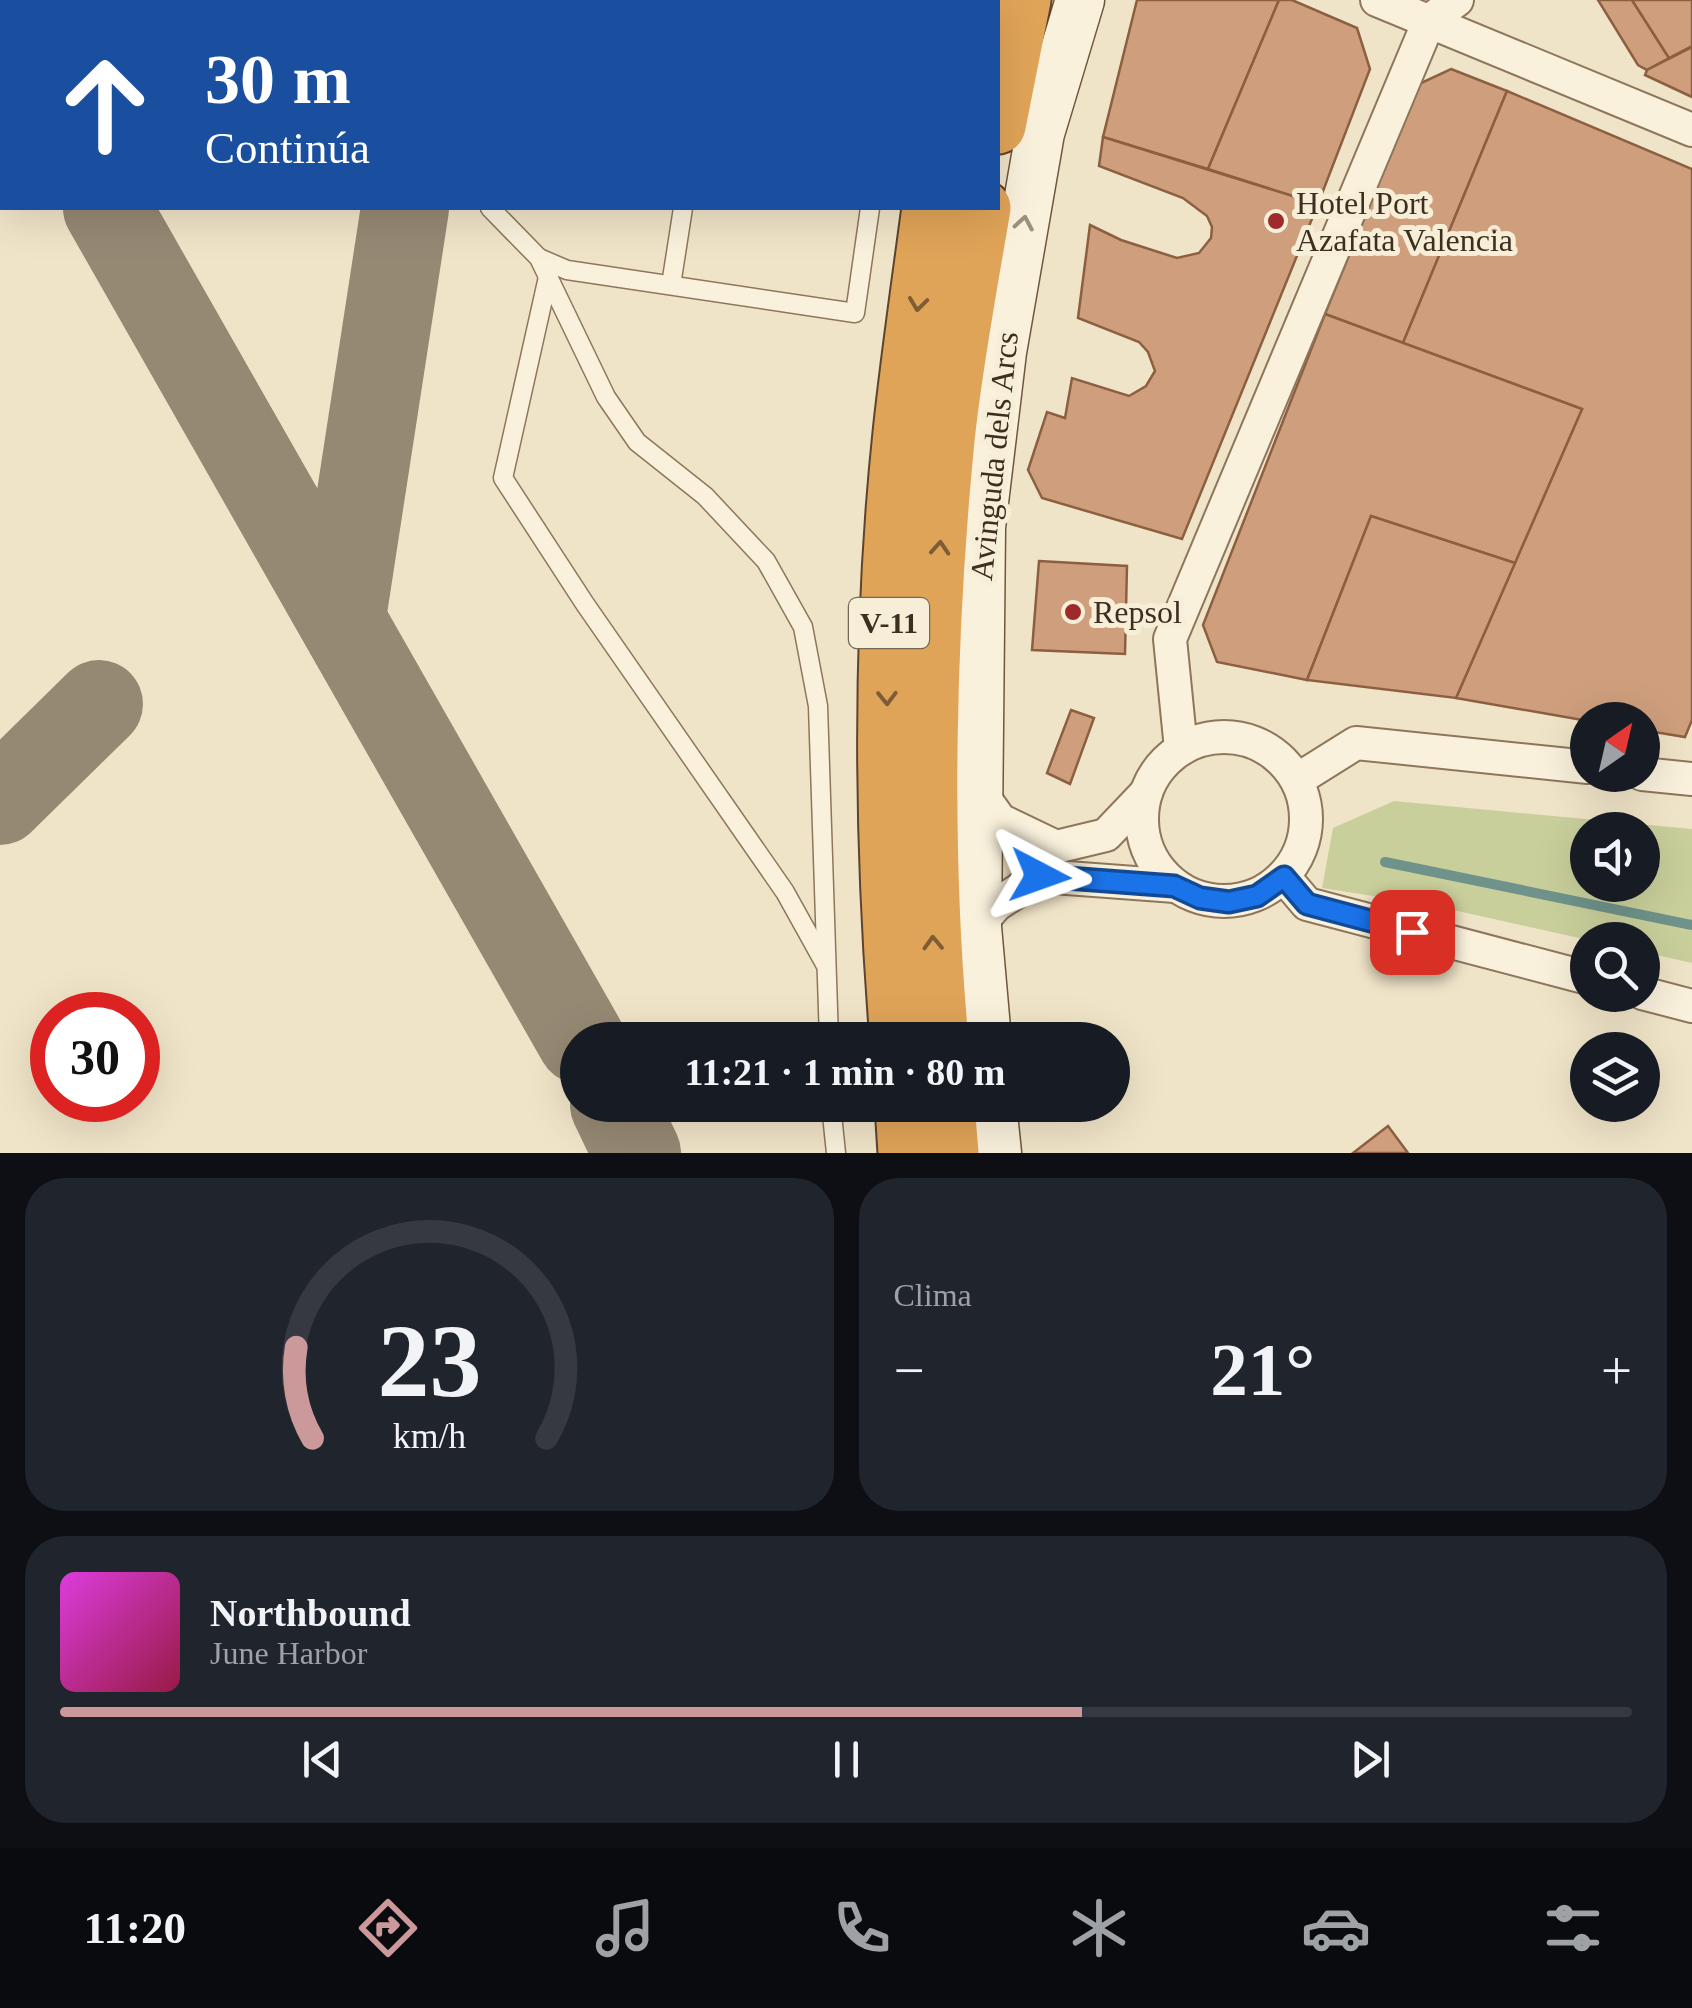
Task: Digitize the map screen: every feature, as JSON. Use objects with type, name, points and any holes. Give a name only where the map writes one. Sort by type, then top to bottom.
[{"type":"highway","points":[[1000,116],[1023,0]]},
{"type":"highway","name":"V-11","points":[[896,1022],[890,944],[887,661],[901,436],[964,210]]},
{"type":"highway","points":[[965,210],[980,527]]},
{"type":"highway","name":"V-11","points":[[939,1022],[932,944],[932,673],[965,210]]},
{"type":"highway","points":[[903,1122],[906,1153]]},
{"type":"highway","points":[[948,1122],[951,1153]]},
{"type":"street","name":"Avinguda dels Arcs","points":[[985,1022],[977,927],[980,527],[1002,352],[1040,132],[1080,0]]},
{"type":"street","points":[[1376,0],[1692,130]]},
{"type":"street","points":[[1181,749],[1170,640],[1430,22],[1458,0]]},
{"type":"street","points":[[977,927],[996,905],[1040,876],[1174,886],[1200,898],[1229,902],[1257,896],[1284,877],[1300,853],[1307,825],[1297,780],[1279,758],[1254,742],[1226,737],[1198,741],[1181,749],[1160,768],[1146,793],[1106,835],[1056,847],[1000,820],[978,788]]},
{"type":"street","points":[[1297,780],[1356,743],[1570,766]]},
{"type":"street","points":[[1660,776],[1692,779]]},
{"type":"street","points":[[1146,793],[1142,821],[1147,849],[1174,886]]},
{"type":"street","points":[[1284,877],[1307,904],[1570,973]]},
{"type":"street","points":[[1660,998],[1692,1006]]},
{"type":"street","points":[[994,1122],[997,1153]]},
{"type":"lane","points":[[492,210],[539,258],[606,398],[637,442],[705,496],[766,561],[803,628],[818,706],[829,1022]]},
{"type":"lane","points":[[672,286],[683,210]]},
{"type":"lane","points":[[539,258],[568,270],[855,313],[870,210]]},
{"type":"lane","points":[[548,277],[503,478],[785,892],[827,967]]},
{"type":"lane","points":[[833,1122],[836,1153]]},
{"type":"green space","points":[[1394,801],[1570,818],[1570,902],[1660,902],[1660,826],[1692,829],[1692,963],[1660,956],[1660,922],[1570,922],[1570,936],[1431,905],[1322,888],[1333,828]]},
{"type":"building","points":[[1137,0],[1279,0],[1208,169],[1103,137]]},
{"type":"building","points":[[1279,0],[1292,0],[1357,28],[1370,69],[1318,204],[1208,169]]},
{"type":"building","points":[[1598,0],[1632,0],[1669,58],[1647,70],[1638,65]]},
{"type":"building","points":[[1632,0],[1692,0],[1692,46],[1669,58]]},
{"type":"building","points":[[1692,47],[1692,97],[1645,75],[1647,70]]},
{"type":"building","points":[[1451,69],[1507,91],[1403,343],[1325,314],[1419,84]]},
{"type":"building","points":[[1507,91],[1692,169],[1692,720],[1685,737],[1660,733],[1660,702],[1570,702],[1570,718],[1456,698],[1582,409],[1403,343]]},
{"type":"building","points":[[1103,137],[1318,204],[1182,539],[1042,498],[1028,470],[1047,412],[1065,418],[1072,378],[1129,396],[1146,386],[1155,371],[1148,352],[1139,342],[1078,318],[1090,225],[1121,240],[1177,258],[1199,253],[1211,238],[1207,216],[1183,198],[1099,166]]},
{"type":"building","points":[[1325,314],[1582,409],[1515,563],[1371,516],[1307,680],[1217,662],[1203,625]]},
{"type":"building","points":[[1371,516],[1515,563],[1456,698],[1307,680]]},
{"type":"building","points":[[1039,561],[1127,566],[1125,654],[1032,650]]},
{"type":"building","points":[[1071,710],[1094,718],[1070,784],[1047,773]]},
{"type":"building","points":[[1388,1126],[1408,1153],[1353,1153]]},
{"type":"waterway","points":[[1385,862],[1692,925]]},
{"type":"taxiway","points":[[108,210],[571,1022]]},
{"type":"taxiway","points":[[342,617],[405,210]]},
{"type":"taxiway","points":[[0,801],[99,704]]},
{"type":"taxiway","points":[[622,1122],[637,1153]]},
{"type":"place","name":"Hotel Port Azafata Valencia","points":[[1276,221]]},
{"type":"place","name":"Repsol","points":[[1073,612]]},
{"type":"route","points":[[1040,876],[1174,886],[1200,898],[1229,902],[1257,896],[1284,877],[1307,904],[1412,932]]}]
